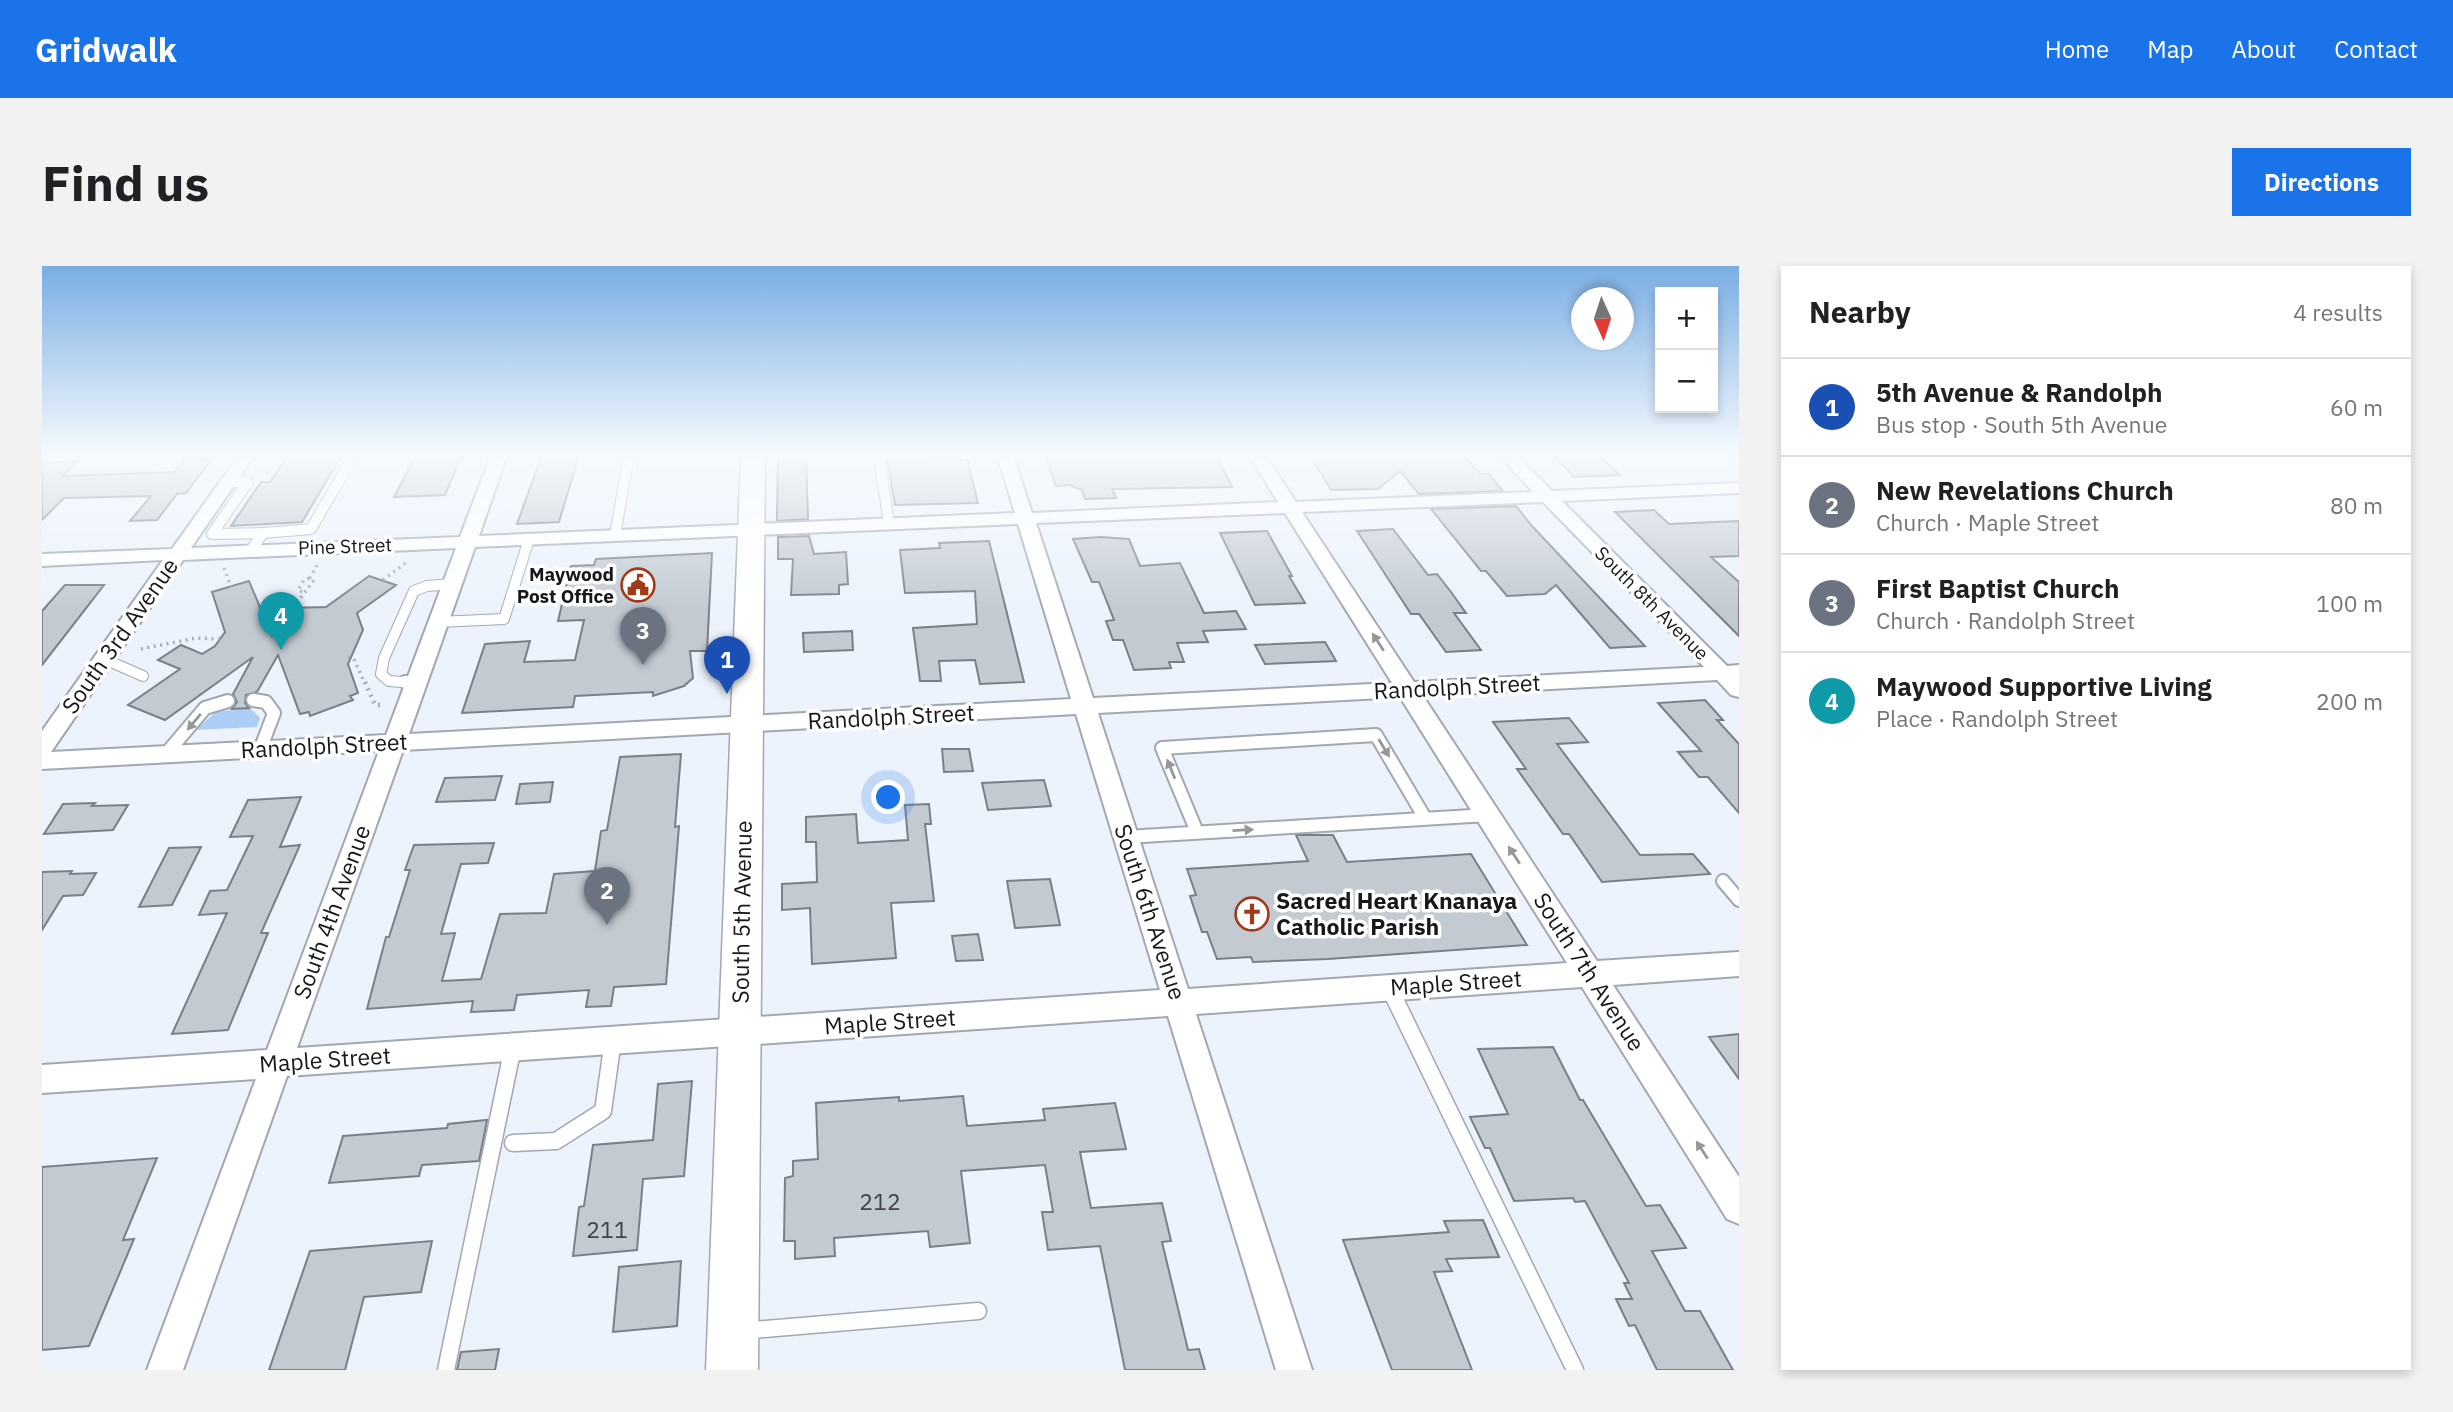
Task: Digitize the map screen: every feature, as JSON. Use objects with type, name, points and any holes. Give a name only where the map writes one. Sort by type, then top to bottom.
[{"type":"street","name":"South 3rd Avenue","points":[[42,748],[211,507]]},
{"type":"street","name":"South 4th Avenue","points":[[165,1370],[480,507]]},
{"type":"street","name":"South 5th Avenue","points":[[733,1351],[752,507]]},
{"type":"street","name":"South 6th Avenue","points":[[1021,507],[1294,1370]]},
{"type":"street","name":"South 7th Avenue","points":[[1292,507],[1739,1207]]},
{"type":"street","name":"Pine Street","points":[[42,560],[1303,507]]},
{"type":"street","name":"South 8th Avenue","points":[[1559,507],[1730,673],[1739,690]]},
{"type":"street","name":"Randolph Street","points":[[42,761],[1730,673]]},
{"type":"street","name":"Maple Street","points":[[42,1079],[1739,964]]},
{"type":"lane","points":[[231,507],[212,534],[311,529],[324,507]]},
{"type":"lane","points":[[614,535],[619,507]]},
{"type":"lane","points":[[886,507],[889,524]]},
{"type":"lane","points":[[251,550],[263,533]]},
{"type":"lane","points":[[438,622],[504,619],[529,539]]},
{"type":"lane","points":[[416,683],[387,680],[381,674],[384,658],[414,591],[425,586],[452,583]]},
{"type":"lane","points":[[104,659],[142,676]]},
{"type":"lane","points":[[253,700],[266,702],[274,713],[260,750]]},
{"type":"lane","points":[[166,754],[205,708],[228,701]]},
{"type":"lane","points":[[1197,832],[1163,748],[1376,735],[1425,818]]},
{"type":"lane","points":[[1126,837],[1489,815]]},
{"type":"lane","points":[[1723,881],[1739,900]]},
{"type":"lane","points":[[1389,987],[1575,1370]]},
{"type":"lane","points":[[513,1143],[556,1141],[603,1111],[613,1040]]},
{"type":"lane","points":[[446,1370],[513,1047]]},
{"type":"lane","points":[[733,1351],[978,1311]]},
{"type":"path","points":[[383,580],[410,559]]},
{"type":"path","points":[[293,608],[302,592],[309,589],[314,580],[310,578],[317,564]]},
{"type":"path","points":[[224,568],[231,587]]},
{"type":"path","points":[[141,649],[196,638],[220,639]]},
{"type":"shaded area","points":[[250,708],[260,718],[257,727],[195,730],[216,712]]},
{"type":"building","points":[[42,507],[55,507],[42,520]]},
{"type":"building","points":[[142,507],[167,507],[157,520],[130,521]]},
{"type":"building","points":[[244,507],[311,507],[302,522],[231,526]]},
{"type":"building","points":[[523,507],[564,507],[559,522],[517,524]]},
{"type":"building","points":[[777,507],[808,507],[808,519],[777,521]]},
{"type":"building","points":[[1516,507],[1645,646],[1610,648],[1556,585],[1545,594],[1507,596],[1486,571],[1481,571],[1431,509]]},
{"type":"building","points":[[1654,510],[1669,524],[1739,521],[1739,556],[1711,557],[1739,582],[1739,636],[1615,512]]},
{"type":"building","points":[[1393,529],[1428,575],[1437,574],[1451,592],[1466,613],[1454,613],[1481,650],[1446,652],[1419,614],[1411,614],[1357,531]]},
{"type":"building","points":[[1267,531],[1305,603],[1255,605],[1220,533]]},
{"type":"building","points":[[809,536],[814,554],[846,552],[848,584],[839,585],[839,594],[791,595],[793,559],[778,559],[778,537]]},
{"type":"building","points":[[1073,539],[1129,539],[1140,566],[1180,563],[1204,613],[1236,611],[1246,629],[1203,631],[1208,642],[1177,643],[1184,662],[1169,662],[1171,668],[1134,670],[1123,640],[1113,640],[1106,621],[1114,620],[1099,582],[1092,582]]},
{"type":"building","points":[[989,541],[1024,682],[980,684],[975,660],[939,661],[941,681],[920,681],[913,628],[977,624],[975,591],[905,593],[900,550],[940,548],[939,543]]},
{"type":"building","points":[[712,553],[707,651],[690,651],[693,678],[684,686],[653,696],[653,692],[575,696],[573,707],[462,713],[485,644],[530,641],[524,662],[575,660],[584,620],[558,621],[571,566],[594,565],[596,559]]},
{"type":"building","points":[[369,576],[396,585],[357,613],[363,630],[348,664],[358,693],[350,696],[353,700],[310,716],[309,712],[300,714],[278,655],[257,692],[246,695],[245,703],[249,708],[232,709],[237,702],[233,694],[253,657],[165,720],[128,705],[180,669],[158,660],[181,645],[202,654],[215,646],[225,632],[212,592],[249,581],[272,636],[287,608],[326,607]]},
{"type":"building","points":[[65,585],[104,585],[42,665],[42,611]]},
{"type":"building","points":[[852,631],[853,650],[804,652],[803,633]]},
{"type":"building","points":[[1325,642],[1336,661],[1265,664],[1255,645]]},
{"type":"building","points":[[1705,700],[1723,720],[1717,720],[1739,744],[1739,813],[1708,777],[1699,777],[1678,752],[1701,751],[1658,703]]},
{"type":"building","points":[[1569,718],[1588,742],[1557,744],[1640,855],[1693,854],[1710,874],[1602,882],[1569,834],[1563,834],[1517,769],[1526,769],[1493,722]]},
{"type":"building","points":[[942,749],[969,749],[973,771],[944,772]]},
{"type":"building","points":[[681,754],[675,827],[679,826],[666,984],[614,987],[611,1006],[586,1007],[589,990],[517,995],[514,1010],[471,1012],[473,1001],[367,1009],[386,937],[389,937],[410,870],[405,870],[414,845],[494,843],[488,863],[461,864],[441,934],[455,933],[442,981],[481,979],[500,914],[546,913],[554,874],[595,871],[601,831],[607,830],[620,757]]},
{"type":"building","points":[[502,776],[495,800],[436,802],[445,778]]},
{"type":"building","points":[[1044,780],[1051,806],[988,810],[982,783]]},
{"type":"building","points":[[553,782],[550,802],[516,804],[520,784]]},
{"type":"building","points":[[301,797],[280,847],[300,845],[261,933],[268,933],[228,1030],[172,1034],[227,913],[199,915],[210,891],[227,890],[253,836],[230,837],[248,800]]},
{"type":"building","points":[[95,803],[92,806],[128,805],[113,830],[44,834],[63,804]]},
{"type":"building","points":[[929,804],[931,824],[925,824],[934,901],[891,903],[896,958],[812,964],[810,908],[782,910],[782,884],[817,882],[816,842],[806,842],[806,817],[856,814],[858,843],[908,840],[905,805]]},
{"type":"building","points":[[1296,835],[1333,835],[1347,862],[1471,854],[1527,945],[1328,959],[1253,962],[1251,957],[1217,959],[1207,932],[1202,932],[1190,896],[1196,895],[1187,869],[1308,861]]},
{"type":"building","points":[[201,847],[172,905],[139,907],[169,848]]},
{"type":"building","points":[[72,871],[70,874],[96,873],[83,895],[63,896],[42,930],[42,872]]},
{"type":"building","points":[[1050,879],[1060,925],[1015,928],[1007,881]]},
{"type":"building","points":[[978,934],[983,960],[956,961],[952,936]]},
{"type":"building","points":[[1739,1034],[1739,1079],[1709,1037]]},
{"type":"building","points":[[1553,1047],[1580,1100],[1583,1100],[1646,1206],[1660,1205],[1686,1248],[1652,1251],[1685,1311],[1700,1311],[1733,1370],[1657,1370],[1635,1325],[1629,1326],[1616,1299],[1632,1299],[1624,1283],[1629,1283],[1585,1201],[1575,1202],[1573,1198],[1514,1201],[1490,1148],[1485,1148],[1470,1117],[1508,1114],[1478,1049]]},
{"type":"building","points":[[692,1081],[684,1176],[643,1179],[637,1250],[573,1256],[579,1207],[584,1206],[593,1145],[653,1140],[658,1084]]},
{"type":"building","points":[[963,1096],[967,1126],[1045,1120],[1043,1109],[1115,1103],[1126,1149],[1080,1152],[1091,1208],[1162,1203],[1171,1241],[1162,1242],[1188,1350],[1199,1349],[1205,1370],[1125,1370],[1100,1246],[1048,1250],[1042,1212],[1053,1212],[1045,1165],[961,1171],[970,1243],[930,1247],[928,1231],[834,1238],[835,1256],[795,1259],[795,1241],[784,1241],[785,1178],[793,1176],[793,1161],[818,1159],[816,1103]]},
{"type":"building","points":[[487,1120],[479,1161],[422,1165],[419,1176],[329,1183],[343,1136],[447,1128],[448,1124]]},
{"type":"building","points":[[157,1158],[123,1240],[134,1239],[89,1346],[42,1350],[42,1167]]},
{"type":"building","points":[[1483,1220],[1499,1257],[1446,1259],[1452,1271],[1434,1272],[1472,1370],[1392,1370],[1343,1240],[1449,1232],[1444,1221]]},
{"type":"building","points":[[432,1241],[421,1292],[364,1297],[345,1370],[269,1370],[310,1251]]},
{"type":"building","points":[[681,1261],[677,1326],[613,1332],[619,1267]]},
{"type":"building","points":[[499,1349],[495,1370],[457,1370],[461,1352]]},
{"type":"place","name":"Maywood Post Office","points":[[638,585]]},
{"type":"place","name":"Maywood Supportive Living","points":[[281,650]]},
{"type":"place","name":"First Baptist Church","points":[[643,665]]},
{"type":"place","name":"5th Avenue & Randolph","points":[[727,694]]},
{"type":"place","name":"Sacred Heart Knanaya Catholic Parish","points":[[1252,914]]},
{"type":"place","name":"New Revelations Church","points":[[607,925]]}]
